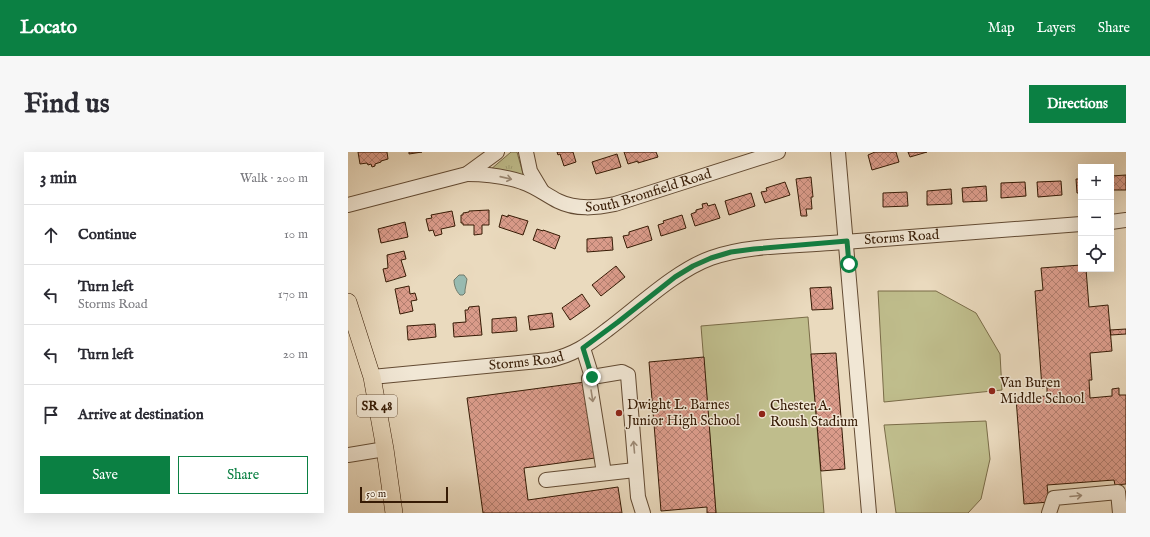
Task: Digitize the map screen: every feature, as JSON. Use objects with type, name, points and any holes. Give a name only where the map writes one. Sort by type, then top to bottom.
[{"type":"main road","name":"SR 48","points":[[348,302],[372,377],[385,449],[394,513]]},
{"type":"street","points":[[348,205],[467,174],[497,152]]},
{"type":"street","name":"South Bromfield Road","points":[[526,152],[530,171],[542,191]]},
{"type":"street","name":"South Bromfield Road","points":[[467,174],[490,174],[508,178],[523,182],[559,201],[570,205],[585,208],[598,208],[615,204],[778,152]]},
{"type":"street","points":[[838,152],[847,241],[869,513]]},
{"type":"street","points":[[1114,222],[1126,220]]},
{"type":"street","name":"Storms Road","points":[[372,377],[549,360],[572,354],[612,327],[675,277],[693,266],[711,258],[731,252],[847,241],[1078,224]]},
{"type":"street","points":[[583,348],[592,377],[589,380],[604,473]]},
{"type":"street","points":[[592,377],[622,372],[628,375],[638,496],[644,513]]},
{"type":"street","points":[[348,455],[385,449]]},
{"type":"street","points":[[546,480],[635,470]]},
{"type":"street","points":[[1049,513],[1054,498],[1118,492],[1120,513]]},
{"type":"green space","points":[[511,152],[517,152],[524,177],[490,170]]},
{"type":"green space","points":[[878,291],[936,291],[976,313],[1000,354],[1002,390],[884,402]]},
{"type":"green space","name":"Chester A. Roush Stadium","points":[[808,317],[824,513],[716,513],[701,326]]},
{"type":"green space","points":[[986,421],[990,459],[981,499],[968,513],[896,513],[884,425]]},
{"type":"water","points":[[459,275],[464,275],[467,279],[465,293],[463,295],[460,295],[454,284],[454,280]]},
{"type":"building","points":[[358,152],[387,152],[388,159],[375,164],[375,166],[372,167],[371,164],[368,165],[367,163],[360,164]]},
{"type":"building","points":[[409,152],[422,152],[409,154]]},
{"type":"building","points":[[557,152],[573,152],[576,162],[564,166],[560,154],[558,155]]},
{"type":"building","points":[[624,152],[656,152],[658,157],[638,163],[638,161],[628,164]]},
{"type":"building","points":[[875,152],[896,152],[899,162],[872,170],[868,155]]},
{"type":"building","points":[[908,152],[927,152],[910,157]]},
{"type":"building","points":[[617,154],[621,167],[596,174],[592,162]]},
{"type":"building","points":[[1126,175],[1126,190],[1114,190],[1114,176]]},
{"type":"building","points":[[811,177],[813,197],[811,197],[812,209],[806,209],[807,216],[801,216],[796,179]]},
{"type":"building","points":[[1076,179],[1078,179],[1078,193]]},
{"type":"building","points":[[1061,181],[1062,195],[1038,197],[1037,182]]},
{"type":"building","points":[[785,182],[790,195],[765,203],[761,192],[767,191],[766,188]]},
{"type":"building","points":[[1025,182],[1026,196],[1001,198],[1001,183]]},
{"type":"building","points":[[986,186],[987,201],[963,202],[962,188]]},
{"type":"building","points":[[951,189],[952,204],[927,205],[927,191]]},
{"type":"building","points":[[907,192],[908,206],[883,207],[883,193]]},
{"type":"building","points":[[751,193],[755,206],[729,215],[725,201]]},
{"type":"building","points":[[707,203],[708,206],[715,204],[720,218],[695,226],[691,214],[696,212],[696,210],[703,208],[702,204]]},
{"type":"building","points":[[489,210],[489,225],[482,225],[482,234],[474,235],[474,225],[463,225],[463,223],[461,223],[461,215],[463,215],[463,213],[469,211]]},
{"type":"building","points":[[452,211],[455,226],[441,229],[442,234],[435,236],[433,230],[429,231],[426,219],[432,218],[431,215]]},
{"type":"building","points":[[502,215],[508,217],[508,215],[528,221],[523,235],[499,227]]},
{"type":"building","points":[[682,215],[686,228],[661,236],[658,225],[664,223],[663,221]]},
{"type":"building","points":[[405,222],[408,237],[381,243],[378,229]]},
{"type":"building","points":[[648,226],[652,240],[627,248],[623,236],[629,235],[629,232]]},
{"type":"building","points":[[537,229],[560,236],[555,249],[533,240]]},
{"type":"building","points":[[612,237],[613,250],[587,252],[587,239]]},
{"type":"building","points":[[404,251],[406,259],[401,260],[406,276],[386,282],[383,269],[388,268],[387,255]]},
{"type":"building","points":[[1078,265],[1078,272],[1086,272],[1089,307],[1108,305],[1112,351],[1090,353],[1092,380],[1089,380],[1090,398],[1112,396],[1112,389],[1119,388],[1119,395],[1126,395],[1126,484],[1115,485],[1114,480],[1047,485],[1049,502],[1024,504],[1016,398],[1047,396],[1047,387],[1042,388],[1035,291],[1043,290],[1041,268]]},
{"type":"building","points":[[616,266],[625,277],[601,296],[592,285]]},
{"type":"building","points":[[409,286],[410,294],[415,293],[417,300],[411,301],[413,311],[400,314],[395,289]]},
{"type":"building","points":[[831,287],[833,309],[812,310],[810,288]]},
{"type":"building","points":[[582,294],[590,306],[570,320],[562,308]]},
{"type":"building","points":[[479,306],[482,335],[454,337],[453,323],[466,322],[465,310],[468,310],[469,307]]},
{"type":"building","points":[[552,313],[554,327],[530,330],[528,316]]},
{"type":"building","points":[[516,317],[517,331],[492,333],[492,319]]},
{"type":"building","points":[[435,324],[436,337],[408,340],[407,326]]},
{"type":"building","points":[[1126,329],[1126,334],[1111,335],[1110,330]]},
{"type":"building","points":[[836,353],[845,469],[821,471],[811,354]]},
{"type":"building","points":[[704,357],[716,513],[707,513],[707,507],[661,511],[649,362]]},
{"type":"building","points":[[585,382],[595,458],[524,468],[528,500],[618,487],[622,513],[483,513],[467,398]]},
{"type":"place","name":"Van Buren Middle School","points":[[992,391]]},
{"type":"place","name":"Dwight L. Barnes Junior High School","points":[[619,413]]},
{"type":"place","name":"Chester A. Roush Stadium","points":[[762,414]]},
{"type":"route","points":[[592,377],[583,348],[675,277],[693,266],[711,258],[731,252],[754,249],[847,241],[849,264]]}]
